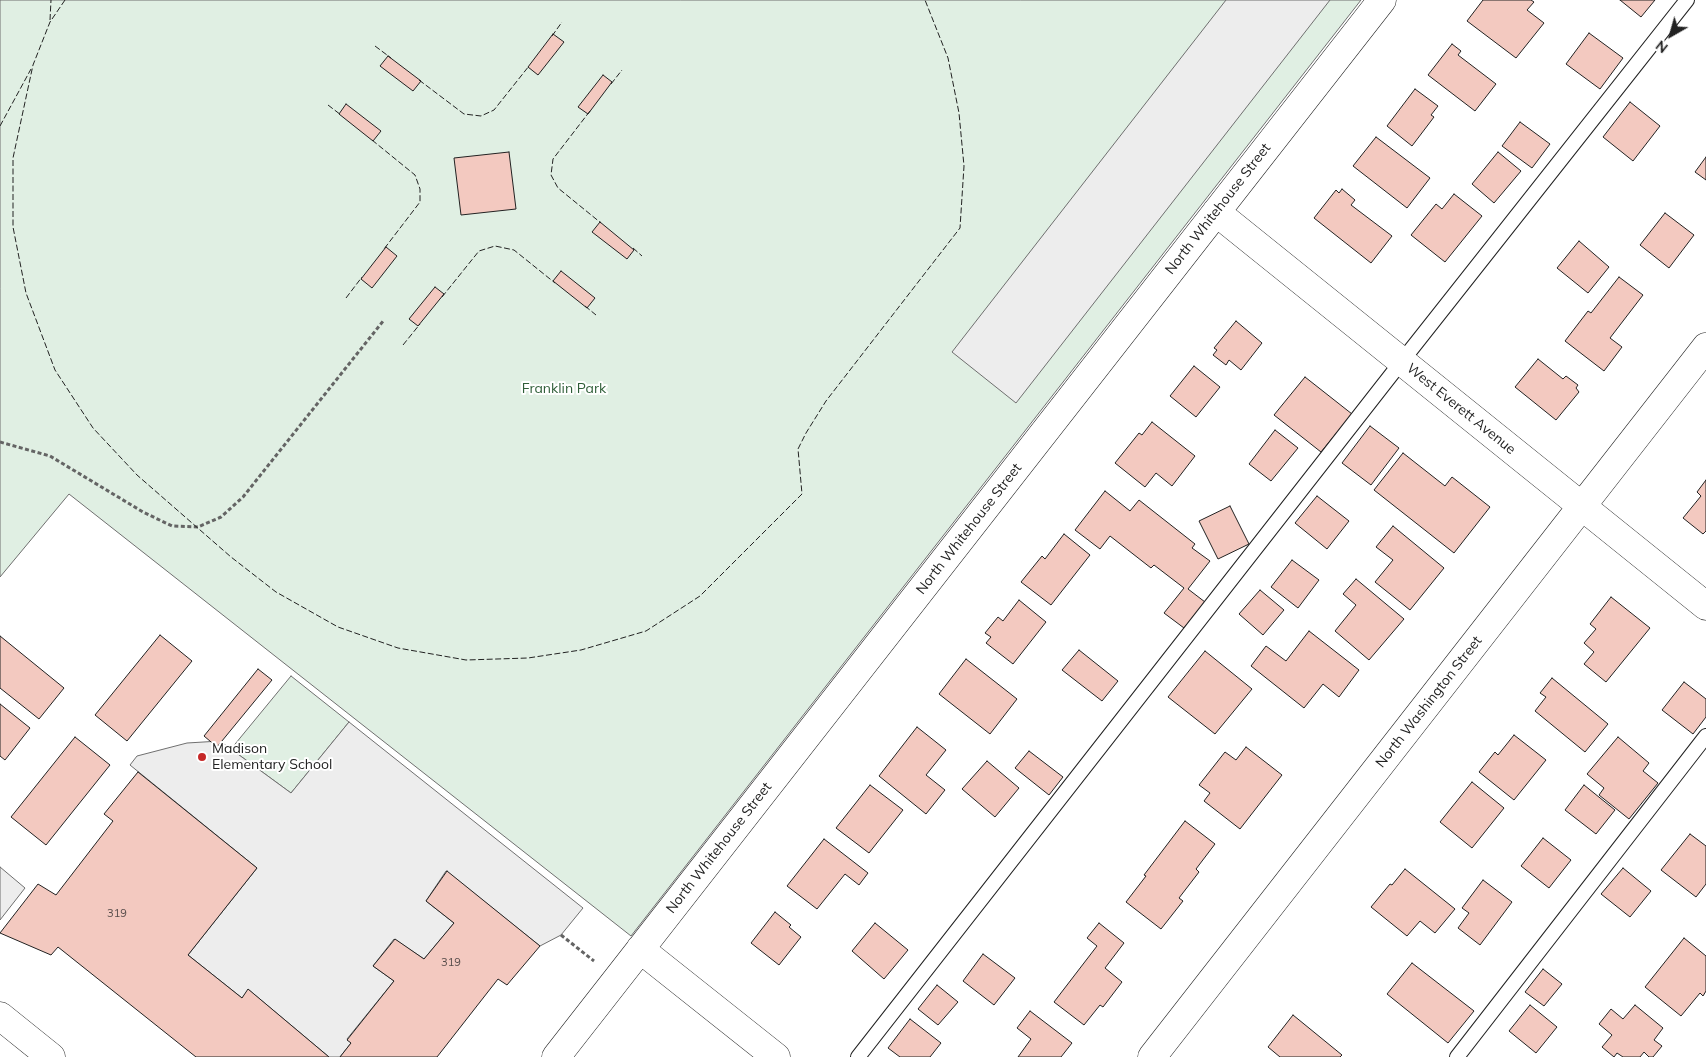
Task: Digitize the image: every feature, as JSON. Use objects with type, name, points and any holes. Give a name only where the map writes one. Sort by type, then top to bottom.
[{"type":"street","name":"North Whitehouse Street","points":[[556,1057],[1382,0]]},
{"type":"street","name":"West Everett Avenue","points":[[1216,212],[1706,606]]},
{"type":"street","name":"North Washington Street","points":[[1152,1057],[1706,348]]},
{"type":"street","points":[[640,949],[776,1057]]},
{"type":"street","points":[[0,1016],[51,1057]]},
{"type":"lane","points":[[858,1057],[1402,361],[1688,0]]},
{"type":"lane","points":[[1457,1057],[1706,736]]},
{"type":"path","points":[[0,442],[50,456],[143,512],[172,526],[198,527],[222,517],[243,497],[384,320]]},
{"type":"path","points":[[561,935],[617,979]]},
{"type":"green space","name":"Franklin Park","points":[[0,0],[1361,0],[631,936],[69,494],[0,577]]},
{"type":"green space","points":[[291,676],[349,722],[291,793],[231,749]]},
{"type":"shaded area","points":[[1226,0],[1330,0],[1016,403],[952,352]]},
{"type":"shaded area","points":[[349,722],[583,908],[561,935],[540,946],[446,871],[426,901],[454,923],[424,959],[394,939],[373,966],[394,981],[347,1039],[351,1043],[340,1057],[329,1057],[249,990],[242,998],[188,955],[257,868],[130,765],[137,756],[187,743],[220,741],[291,793]]},
{"type":"shaded area","points":[[0,867],[25,888],[0,920]]},
{"type":"building","points":[[1483,0],[1531,0],[1534,2],[1527,10],[1544,23],[1516,58],[1467,21]]},
{"type":"building","points":[[1620,0],[1655,0],[1641,17]]},
{"type":"building","points":[[1589,33],[1623,58],[1600,89],[1566,64]]},
{"type":"building","points":[[553,34],[564,42],[538,75],[528,67]]},
{"type":"building","points":[[1452,44],[1461,51],[1458,55],[1496,84],[1475,111],[1428,75]]},
{"type":"building","points":[[388,56],[421,81],[413,91],[380,66]]},
{"type":"building","points":[[603,75],[612,82],[588,114],[578,107]]},
{"type":"building","points":[[1415,89],[1438,106],[1431,115],[1434,117],[1412,146],[1387,126]]},
{"type":"building","points":[[1630,102],[1660,126],[1633,161],[1603,137]]},
{"type":"building","points":[[346,104],[381,131],[373,141],[339,114]]},
{"type":"building","points":[[1520,122],[1550,144],[1532,168],[1502,146]]},
{"type":"building","points":[[1376,137],[1430,178],[1407,208],[1353,166]]},
{"type":"building","points":[[509,152],[516,209],[461,215],[454,158]]},
{"type":"building","points":[[1498,152],[1521,171],[1494,203],[1472,184]]},
{"type":"building","points":[[1706,157],[1706,180],[1695,172]]},
{"type":"building","points":[[1342,189],[1355,200],[1351,205],[1392,236],[1371,263],[1314,218],[1336,190],[1339,193]]},
{"type":"building","points":[[1454,194],[1482,216],[1445,262],[1411,235],[1436,204],[1442,209]]},
{"type":"building","points":[[1665,213],[1694,235],[1669,268],[1640,245]]},
{"type":"building","points":[[600,222],[634,250],[627,259],[592,232]]},
{"type":"building","points":[[1579,241],[1609,267],[1588,293],[1557,268]]},
{"type":"building","points":[[386,247],[397,256],[372,288],[361,279]]},
{"type":"building","points":[[561,271],[595,298],[587,308],[553,281]]},
{"type":"building","points":[[1619,277],[1643,295],[1610,338],[1622,347],[1604,371],[1565,341],[1588,311],[1591,313]]},
{"type":"building","points":[[435,287],[444,294],[418,326],[409,319]]},
{"type":"building","points":[[1236,321],[1262,343],[1241,370],[1229,360],[1226,365],[1213,355],[1217,350],[1214,348]]},
{"type":"building","points":[[1538,359],[1563,379],[1566,376],[1578,385],[1576,388],[1579,392],[1556,420],[1515,387]]},
{"type":"building","points":[[1194,366],[1220,387],[1196,417],[1170,396]]},
{"type":"building","points":[[1305,377],[1352,414],[1321,452],[1274,415]]},
{"type":"building","points":[[1152,422],[1195,456],[1172,486],[1156,473],[1145,487],[1115,463],[1139,433],[1142,435]]},
{"type":"building","points":[[1370,426],[1399,448],[1371,485],[1342,463]]},
{"type":"building","points":[[1275,430],[1298,448],[1271,481],[1249,464]]},
{"type":"building","points":[[1403,453],[1445,486],[1452,477],[1490,507],[1454,553],[1374,490]]},
{"type":"building","points":[[1706,480],[1706,531],[1703,534],[1683,518],[1701,496],[1697,492]]},
{"type":"building","points":[[1105,491],[1130,511],[1139,500],[1195,544],[1192,548],[1210,561],[1188,589],[1205,602],[1184,628],[1164,613],[1184,588],[1154,565],[1151,568],[1110,536],[1100,549],[1075,530]]},
{"type":"building","points":[[1317,496],[1349,521],[1327,549],[1295,523]]},
{"type":"building","points":[[1230,506],[1249,544],[1218,559],[1199,521]]},
{"type":"building","points":[[1393,526],[1444,568],[1410,610],[1375,582],[1393,560],[1376,547]]},
{"type":"building","points":[[1064,534],[1090,555],[1051,605],[1021,582],[1042,556],[1045,559]]},
{"type":"building","points":[[1292,560],[1319,580],[1298,608],[1271,587]]},
{"type":"building","points":[[1356,579],[1404,619],[1369,660],[1335,631],[1356,605],[1343,594]]},
{"type":"building","points":[[1260,590],[1284,610],[1263,635],[1239,614]]},
{"type":"building","points":[[1611,597],[1650,628],[1606,682],[1584,664],[1594,652],[1584,643],[1596,629],[1590,624]]},
{"type":"building","points":[[1019,600],[1046,622],[1013,664],[986,643],[991,637],[985,633],[998,617],[1003,621]]},
{"type":"building","points":[[1309,631],[1359,670],[1339,697],[1323,684],[1304,708],[1251,666],[1266,646],[1286,661]]},
{"type":"building","points":[[160,635],[192,661],[127,741],[95,715]]},
{"type":"building","points":[[0,636],[64,688],[39,719],[0,688]]},
{"type":"building","points":[[1079,650],[1118,681],[1102,701],[1062,670]]},
{"type":"building","points":[[1205,651],[1252,689],[1215,734],[1168,697]]},
{"type":"building","points":[[966,659],[1017,699],[990,734],[939,694]]},
{"type":"building","points":[[258,669],[272,680],[217,747],[204,736]]},
{"type":"building","points":[[1552,678],[1608,724],[1585,752],[1535,711],[1546,697],[1540,693]]},
{"type":"building","points":[[1684,682],[1706,699],[1706,717],[1693,734],[1662,710]]},
{"type":"building","points":[[0,704],[30,728],[5,760],[0,756]]},
{"type":"building","points":[[917,727],[946,750],[926,775],[945,790],[926,814],[879,776]]},
{"type":"building","points":[[1514,735],[1546,760],[1514,800],[1479,772],[1495,752],[1498,755]]},
{"type":"building","points":[[75,737],[110,765],[46,845],[11,817]]},
{"type":"building","points":[[1618,737],[1649,763],[1643,771],[1658,783],[1629,819],[1599,795],[1604,788],[1587,774]]},
{"type":"building","points":[[1246,747],[1282,775],[1240,829],[1204,801],[1210,793],[1199,785],[1225,752],[1236,760]]},
{"type":"building","points":[[1029,751],[1063,777],[1049,795],[1015,768]]},
{"type":"building","points":[[987,761],[1019,788],[995,817],[962,789]]},
{"type":"building","points":[[138,772],[257,868],[188,955],[242,998],[248,989],[329,1057],[196,1057],[58,947],[51,955],[0,933],[38,884],[56,895],[113,821],[104,814]]},
{"type":"building","points":[[1472,782],[1504,808],[1472,848],[1440,822]]},
{"type":"building","points":[[870,785],[903,810],[869,853],[836,828]]},
{"type":"building","points":[[1584,785],[1615,810],[1596,834],[1565,810]]},
{"type":"building","points":[[1185,821],[1215,844],[1196,869],[1199,872],[1179,898],[1183,901],[1161,929],[1126,902]]},
{"type":"building","points":[[1690,834],[1706,846],[1706,884],[1696,897],[1661,870]]},
{"type":"building","points":[[1543,838],[1571,860],[1549,888],[1521,866]]},
{"type":"building","points":[[824,839],[868,873],[859,885],[845,874],[817,909],[787,886]]},
{"type":"building","points":[[1623,868],[1651,891],[1630,917],[1601,894]]},
{"type":"building","points":[[1405,869],[1455,909],[1435,933],[1420,921],[1407,936],[1371,907]]},
{"type":"building","points":[[447,871],[540,946],[507,985],[498,979],[437,1057],[340,1057],[351,1043],[347,1040],[394,981],[373,966],[395,939],[424,959],[454,923],[426,901]]},
{"type":"building","points":[[1483,880],[1512,902],[1480,945],[1458,928],[1469,913],[1462,908]]},
{"type":"building","points":[[775,912],[791,925],[789,927],[801,937],[779,965],[751,943]]},
{"type":"building","points":[[875,923],[908,950],[884,979],[852,951]]},
{"type":"building","points":[[1099,923],[1124,943],[1105,968],[1122,982],[1103,1007],[1100,1005],[1084,1025],[1054,1002],[1097,946],[1087,938]]},
{"type":"building","points":[[1684,938],[1706,956],[1706,991],[1703,996],[1700,993],[1681,1016],[1645,987]]},
{"type":"building","points":[[983,954],[1015,978],[994,1005],[963,981]]},
{"type":"building","points":[[1412,963],[1474,1011],[1448,1043],[1387,994]]},
{"type":"building","points":[[1543,969],[1562,984],[1544,1006],[1525,992]]},
{"type":"building","points":[[937,985],[958,1002],[938,1025],[918,1009]]},
{"type":"building","points":[[1530,1005],[1557,1027],[1536,1053],[1509,1031]]},
{"type":"building","points":[[1635,1005],[1663,1028],[1654,1040],[1662,1046],[1653,1057],[1649,1057],[1644,1052],[1640,1057],[1623,1057],[1617,1053],[1614,1057],[1602,1047],[1612,1035],[1599,1024],[1611,1009],[1623,1019]]},
{"type":"building","points":[[1030,1011],[1072,1043],[1061,1057],[1018,1057],[1031,1039],[1017,1028]]},
{"type":"building","points":[[1293,1015],[1342,1055],[1340,1057],[1280,1057],[1268,1047]]},
{"type":"building","points":[[910,1019],[941,1043],[930,1057],[900,1057],[888,1048]]},
{"type":"fence","points":[[50,20],[51,0]]},
{"type":"fence","points":[[65,0],[50,22],[33,65],[13,158],[13,227],[26,293],[55,370],[93,428],[137,475],[231,557],[276,592],[338,627],[398,648],[466,660],[528,658],[581,650],[646,631],[700,596],[802,494],[798,449],[806,433],[826,401],[960,228],[964,166],[959,113],[948,58],[925,0]]},
{"type":"fence","points":[[552,36],[562,22]]},
{"type":"fence","points":[[375,46],[391,58]]},
{"type":"fence","points":[[419,80],[464,114],[481,116],[494,110],[529,66]]},
{"type":"fence","points":[[0,126],[31,69]]},
{"type":"fence","points":[[611,84],[622,70]]},
{"type":"fence","points":[[328,105],[341,115]]},
{"type":"fence","points":[[590,111],[553,159],[551,175],[558,188],[601,223]]},
{"type":"fence","points":[[372,140],[415,175],[420,189],[420,202],[384,249]]},
{"type":"fence","points":[[442,297],[479,251],[495,246],[514,250],[555,283]]},
{"type":"fence","points":[[633,248],[642,256]]},
{"type":"fence","points":[[346,298],[362,277]]},
{"type":"fence","points":[[585,306],[596,315]]},
{"type":"fence","points":[[403,345],[420,324]]},
{"type":"place","name":"Madison Elementary School","points":[[202,757]]}]
